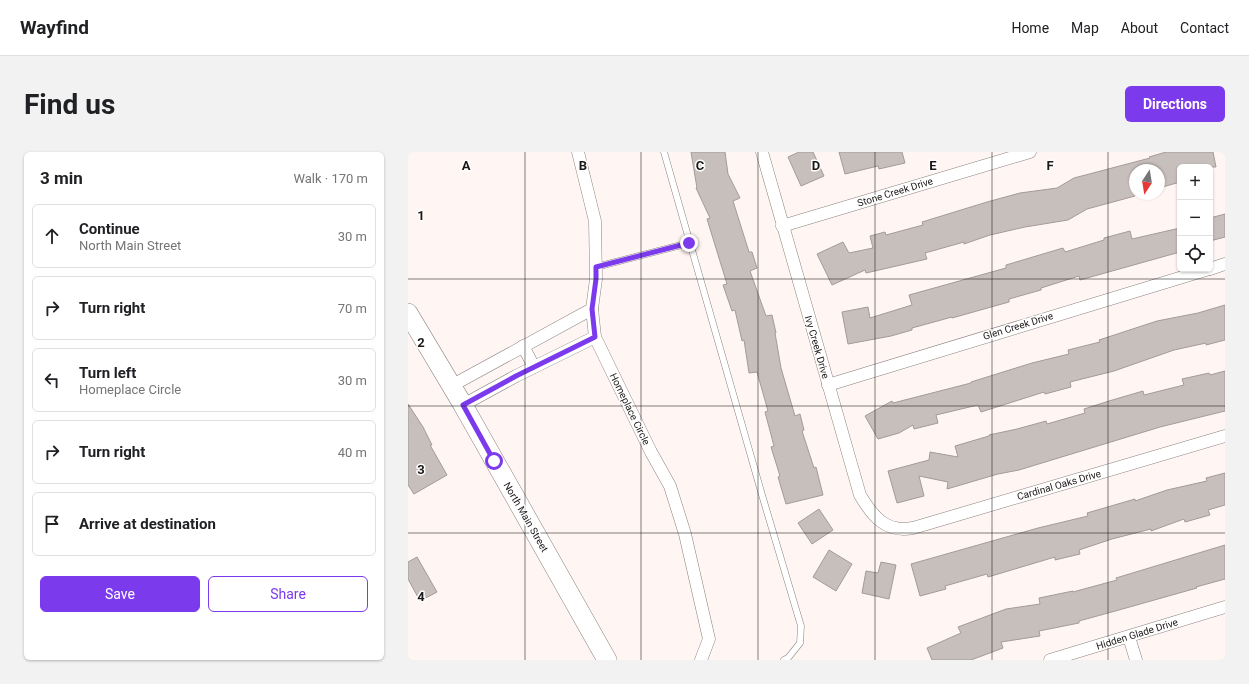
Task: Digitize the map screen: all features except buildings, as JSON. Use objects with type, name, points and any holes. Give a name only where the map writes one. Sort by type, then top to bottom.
[{"type":"main road","name":"North Main Street","points":[[408,313],[463,405],[607,660]]},
{"type":"street","name":"Homeplace Circle","points":[[578,152],[595,221],[596,279],[592,309],[595,337],[670,486],[685,534],[709,639],[701,660]]},
{"type":"street","name":"Ivy Creek Drive","points":[[762,152],[860,495],[869,510],[888,527],[893,528]]},
{"type":"street","name":"Stone Creek Drive","points":[[782,226],[1030,152]]},
{"type":"street","name":"Glen Creek Drive","points":[[1213,268],[1225,264]]},
{"type":"street","name":"Glen Creek Drive","points":[[828,385],[1200,272]]},
{"type":"street","points":[[451,386],[592,309]]},
{"type":"street","points":[[463,405],[534,367],[595,337]]},
{"type":"street","points":[[523,346],[534,367]]},
{"type":"street","name":"Cardinal Oaks Drive","points":[[893,528],[902,530],[913,528],[1225,436]]},
{"type":"street","name":"Hidden Glade Drive","points":[[1050,660],[1225,607]]},
{"type":"street","points":[[1129,637],[1136,660]]},
{"type":"lane","points":[[664,152],[689,243],[801,626],[800,643],[788,658],[784,660]]},
{"type":"lane","points":[[596,267],[689,243]]},
{"type":"route","points":[[494,461],[463,405],[516,376],[595,337],[592,309],[596,267],[689,243]]}]
